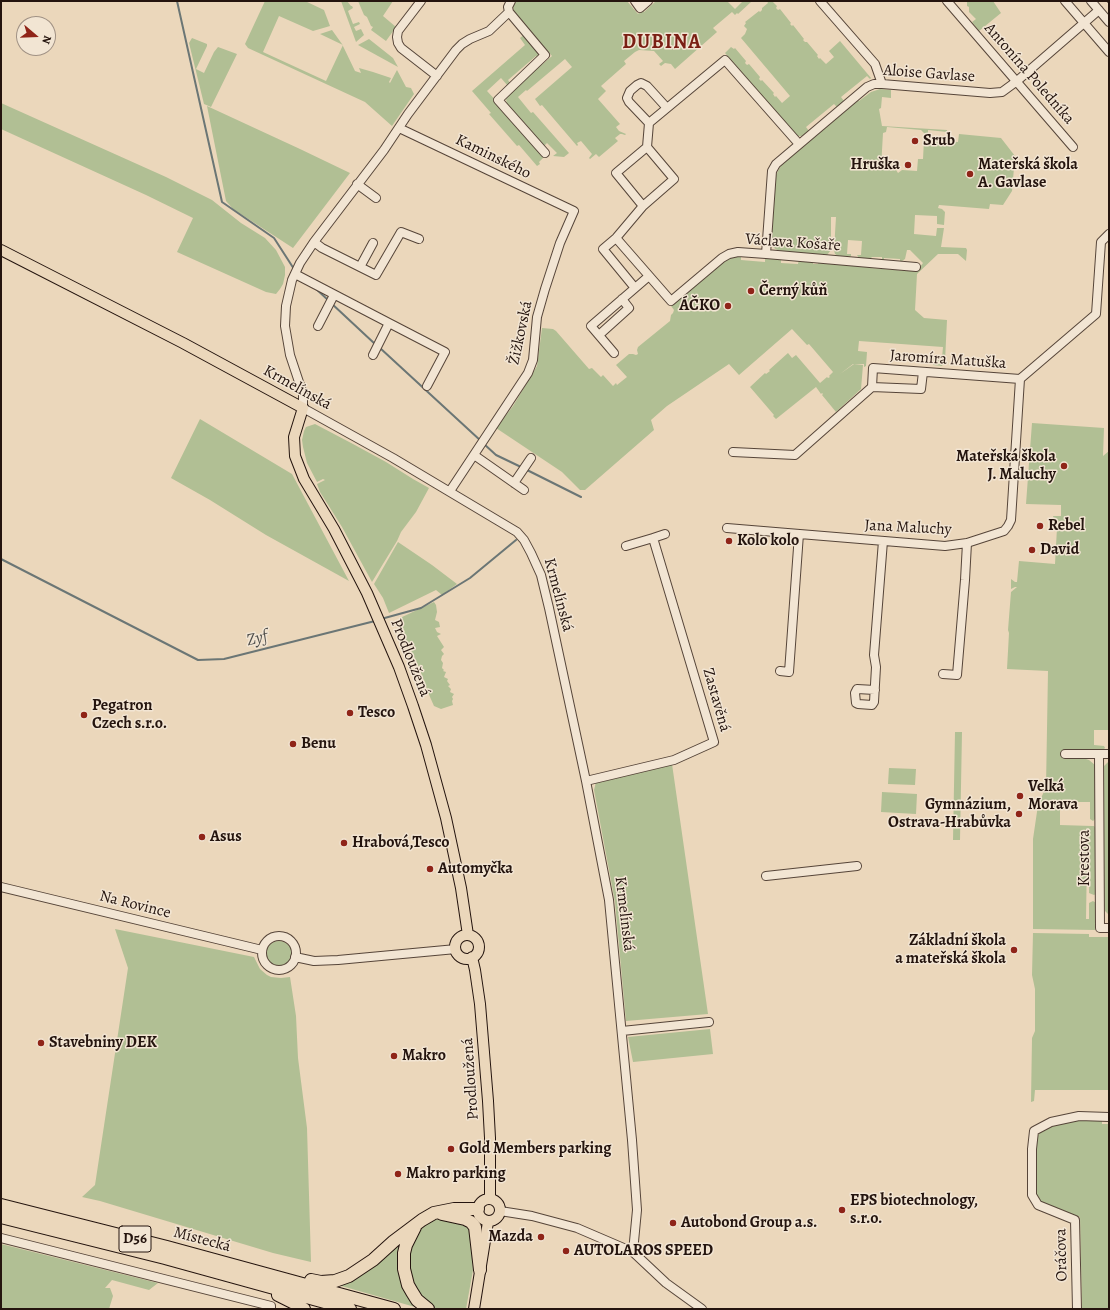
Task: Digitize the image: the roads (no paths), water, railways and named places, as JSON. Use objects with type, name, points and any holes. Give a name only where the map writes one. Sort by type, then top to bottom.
[{"type":"highway","name":"Místecká","points":[[1,1205],[68,1221],[394,1309]]},
{"type":"highway","points":[[268,1274],[322,1282],[335,1281],[349,1276],[361,1269],[417,1224],[434,1213],[454,1209],[478,1209]]},
{"type":"highway","points":[[434,1213],[465,1219],[471,1222],[475,1227],[480,1270]]},
{"type":"highway","name":"Místecká","points":[[1,1217],[165,1258],[350,1309]]},
{"type":"highway","points":[[417,1224],[406,1245],[403,1261],[404,1269],[408,1285],[412,1292],[417,1300],[428,1309]]},
{"type":"highway","points":[[252,1282],[304,1309]]},
{"type":"main road","name":"Krmelínská","points":[[1,250],[217,361],[303,408]]},
{"type":"main road","name":"Prodloužená","points":[[303,408],[294,437],[294,450],[299,468],[356,571],[377,615],[413,706],[437,784],[456,864],[468,935]]},
{"type":"main road","points":[[468,935],[474,937],[479,944],[478,951],[472,957],[463,957],[459,955],[456,949],[456,944],[459,938],[468,935]]},
{"type":"main road","name":"Prodloužená","points":[[472,957],[480,1004],[487,1093],[490,1138],[490,1199]]},
{"type":"main road","points":[[490,1199],[498,1202],[500,1211],[496,1219],[488,1222],[480,1218],[478,1209],[481,1201],[490,1199]]},
{"type":"main road","points":[[474,1309],[488,1222]]},
{"type":"street","points":[[421,1],[398,31],[398,43],[401,48],[437,76]]},
{"type":"street","points":[[511,1],[508,7],[509,12],[545,55],[498,100],[545,153]]},
{"type":"street","points":[[634,1],[640,8],[648,1]]},
{"type":"street","points":[[820,1],[875,64],[882,84]]},
{"type":"street","name":"Antonína Poledníka","points":[[947,1],[1073,147]]},
{"type":"street","points":[[1064,1],[1109,52]]},
{"type":"street","points":[[1091,1],[1109,22]]},
{"type":"street","name":"Aloise Gavlase","points":[[766,254],[772,171],[776,164],[867,87],[874,84],[882,84],[997,93],[1002,92],[1017,81],[1099,10]]},
{"type":"street","points":[[303,408],[303,394],[290,355],[285,326],[286,306],[295,274],[300,263],[456,50],[470,39],[489,32],[509,12]]},
{"type":"street","points":[[635,288],[603,249],[616,238],[643,206],[674,179],[647,147],[649,123],[724,60],[799,144]]},
{"type":"street","points":[[649,123],[629,102],[628,94],[634,88],[641,84],[647,86],[667,108]]},
{"type":"street","name":"Kaminského","points":[[399,128],[574,211]]},
{"type":"street","points":[[643,206],[616,173],[647,147]]},
{"type":"street","points":[[357,184],[376,198]]},
{"type":"street","name":"Žižkovská","points":[[450,491],[528,373],[533,360],[537,317],[560,243],[574,211]]},
{"type":"street","points":[[314,242],[322,248],[376,275],[398,229],[419,240]]},
{"type":"street","name":"Jaromíra Matuška","points":[[872,387],[873,368],[1020,379],[1096,314],[1100,242],[1109,234]]},
{"type":"street","name":"Václava Košaře","points":[[616,238],[671,301],[722,258],[729,254],[738,252],[916,267]]},
{"type":"street","points":[[360,267],[373,243]]},
{"type":"street","points":[[295,274],[445,352],[427,386]]},
{"type":"street","points":[[614,353],[591,326],[649,276]]},
{"type":"street","points":[[318,326],[334,295]]},
{"type":"street","points":[[599,335],[630,308],[622,299]]},
{"type":"street","points":[[373,355],[388,323]]},
{"type":"street","points":[[733,452],[795,455],[872,387],[921,389],[923,372]]},
{"type":"street","name":"Jana Maluchy","points":[[727,528],[945,546],[967,543],[1004,531],[1011,520],[1020,379]]},
{"type":"street","name":"Krmelínská","points":[[303,408],[450,491],[517,532],[524,540],[541,575],[586,780],[609,900],[632,1140],[637,1210],[633,1252]]},
{"type":"street","points":[[474,455],[524,490]]},
{"type":"street","points":[[514,483],[531,458]]},
{"type":"street","points":[[626,546],[664,534]]},
{"type":"street","points":[[780,671],[789,672],[798,534]]},
{"type":"street","name":"Zastavěná","points":[[586,780],[674,760],[714,742],[653,538]]},
{"type":"street","points":[[875,690],[876,668],[874,655],[883,541]]},
{"type":"street","points":[[943,674],[957,675],[967,543]]},
{"type":"street","points":[[1064,754],[1109,754]]},
{"type":"street","name":"Krestova","points":[[1098,754],[1100,928],[1109,928]]},
{"type":"street","points":[[766,876],[857,866]]},
{"type":"street","name":"Na Rovince","points":[[1,887],[262,950]]},
{"type":"street","points":[[283,936],[291,941],[294,946],[296,951],[295,957],[293,963],[289,967],[284,970],[278,970],[267,966],[263,962],[261,956],[263,946],[269,939],[283,936]]},
{"type":"street","points":[[295,957],[314,961],[338,960],[456,949]]},
{"type":"street","points":[[622,1031],[709,1022]]},
{"type":"street","name":"Oráčova","points":[[1077,1309],[1075,1220],[1038,1205],[1032,1195],[1032,1149],[1034,1131],[1051,1122],[1080,1116],[1109,1117]]},
{"type":"street","points":[[500,1211],[532,1216],[577,1228],[633,1252],[666,1283],[702,1309]]},
{"type":"street","points":[[1,1238],[271,1308]]},
{"type":"waterway","points":[[177,1],[222,202],[274,238],[294,269]]},
{"type":"waterway","points":[[315,288],[328,300]]},
{"type":"waterway","points":[[331,303],[375,344]]},
{"type":"waterway","points":[[380,348],[481,441]]},
{"type":"waterway","points":[[484,444],[496,455],[521,467]]},
{"type":"waterway","points":[[527,470],[581,497]]},
{"type":"waterway","name":"Zyf","points":[[381,619],[421,608],[470,578],[516,540]]},
{"type":"waterway","name":"Zyf","points":[[1,559],[198,660],[224,659],[375,621]]},
{"type":"place","name":"Srub","points":[[915,141]]},
{"type":"place","name":"Hruška","points":[[908,165]]},
{"type":"place","name":"Mateřská škola A. Gavlase","points":[[970,174]]},
{"type":"place","name":"Černý kůň","points":[[751,291]]},
{"type":"place","name":"ÁČKO","points":[[728,306]]},
{"type":"place","name":"Mateřská škola J. Maluchy","points":[[1064,466]]},
{"type":"place","name":"Rebel","points":[[1040,526]]},
{"type":"place","name":"Kolo kolo","points":[[729,541]]},
{"type":"place","name":"David","points":[[1032,550]]},
{"type":"place","name":"Tesco","points":[[350,713]]},
{"type":"place","name":"Pegatron Czech s.r.o.","points":[[84,715]]},
{"type":"place","name":"Benu","points":[[293,744]]},
{"type":"place","name":"Velká Morava","points":[[1020,796]]},
{"type":"place","name":"Gymnázium, Ostrava-Hrabůvka","points":[[1019,814]]},
{"type":"place","name":"Asus","points":[[202,837]]},
{"type":"place","name":"Hrabová,Tesco","points":[[344,843]]},
{"type":"place","name":"Automyčka","points":[[430,869]]},
{"type":"place","name":"Základní škola a mateřská škola","points":[[1014,950]]},
{"type":"place","name":"Stavebniny DEK","points":[[41,1043]]},
{"type":"place","name":"Makro","points":[[394,1056]]},
{"type":"place","name":"Gold Members parking","points":[[451,1149]]},
{"type":"place","name":"Makro parking","points":[[398,1174]]},
{"type":"place","name":"EPS biotechnology, s.r.o.","points":[[842,1210]]},
{"type":"place","name":"Autobond Group a.s.","points":[[673,1223]]},
{"type":"place","name":"Mazda","points":[[541,1237]]},
{"type":"place","name":"AUTOLAROS SPEED","points":[[566,1251]]},
{"type":"district","name":"DUBINA","points":[[662,43]]}]
